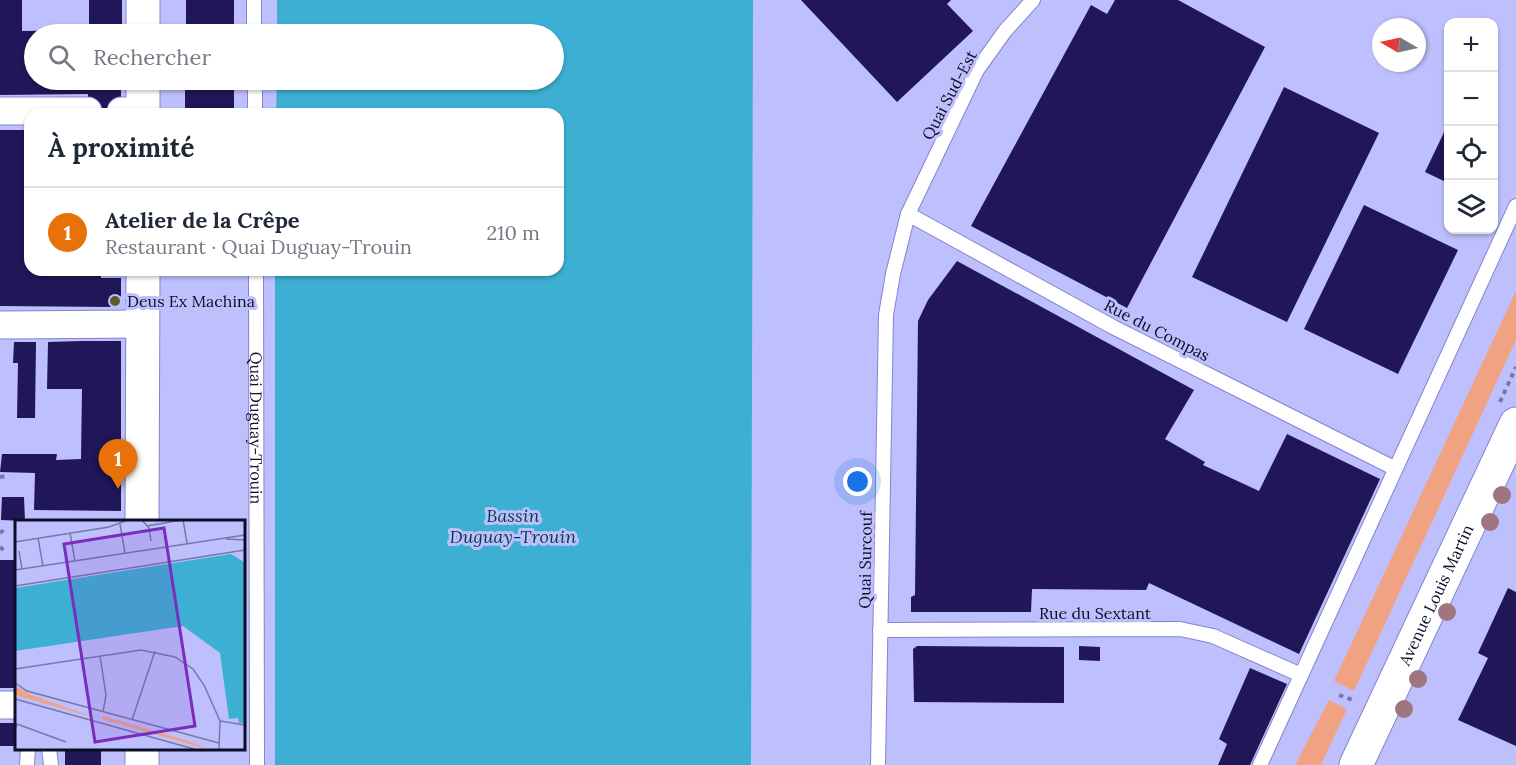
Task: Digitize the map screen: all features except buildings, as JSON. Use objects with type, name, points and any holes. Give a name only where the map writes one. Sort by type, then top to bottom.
[{"type":"street","points":[[143,0],[143,24]]},
{"type":"street","points":[[0,111],[24,111]]},
{"type":"street","points":[[142,520],[143,276]]},
{"type":"street","points":[[0,325],[143,324]]},
{"type":"street","name":"Avenue Louis Martin","points":[[1356,765],[1516,424]]},
{"type":"lane","points":[[254,0],[254,24]]},
{"type":"lane","name":"Quai Sud-Est","points":[[908,214],[976,70],[1005,31],[1033,0]]},
{"type":"lane","points":[[255,90],[255,108]]},
{"type":"lane","points":[[1260,765],[1394,468],[1516,206]]},
{"type":"lane","name":"Rue du Compas","points":[[908,214],[1113,327],[1394,468]]},
{"type":"lane","name":"Quai Surcouf","points":[[878,765],[886,315],[893,274],[908,214]]},
{"type":"lane","name":"Quai Duguay-Trouin","points":[[255,276],[257,765]]},
{"type":"lane","name":"Rue du Sextant","points":[[880,630],[1180,629],[1213,636],[1301,675]]},
{"type":"lane","points":[[27,765],[28,750]]},
{"type":"lane","points":[[49,750],[51,765]]},
{"type":"path","points":[[0,477],[9,477]]},
{"type":"path","points":[[0,533],[5,529]]},
{"type":"path","points":[[0,547],[6,552]]},
{"type":"shaded area","points":[[1516,291],[1516,340],[1354,691],[1334,681]]},
{"type":"shaded area","points":[[1329,700],[1347,709],[1321,765],[1295,765]]},
{"type":"water","name":"Bassin Duguay-Trouin","points":[[277,0],[753,0],[751,765],[275,765],[275,276],[564,276],[564,108],[276,108],[277,90],[564,90],[564,24],[277,24]]},
{"type":"place","name":"Deus Ex Machina","points":[[115,301]]},
{"type":"place","name":"Atelier de la Crêpe","points":[[118,489]]}]
